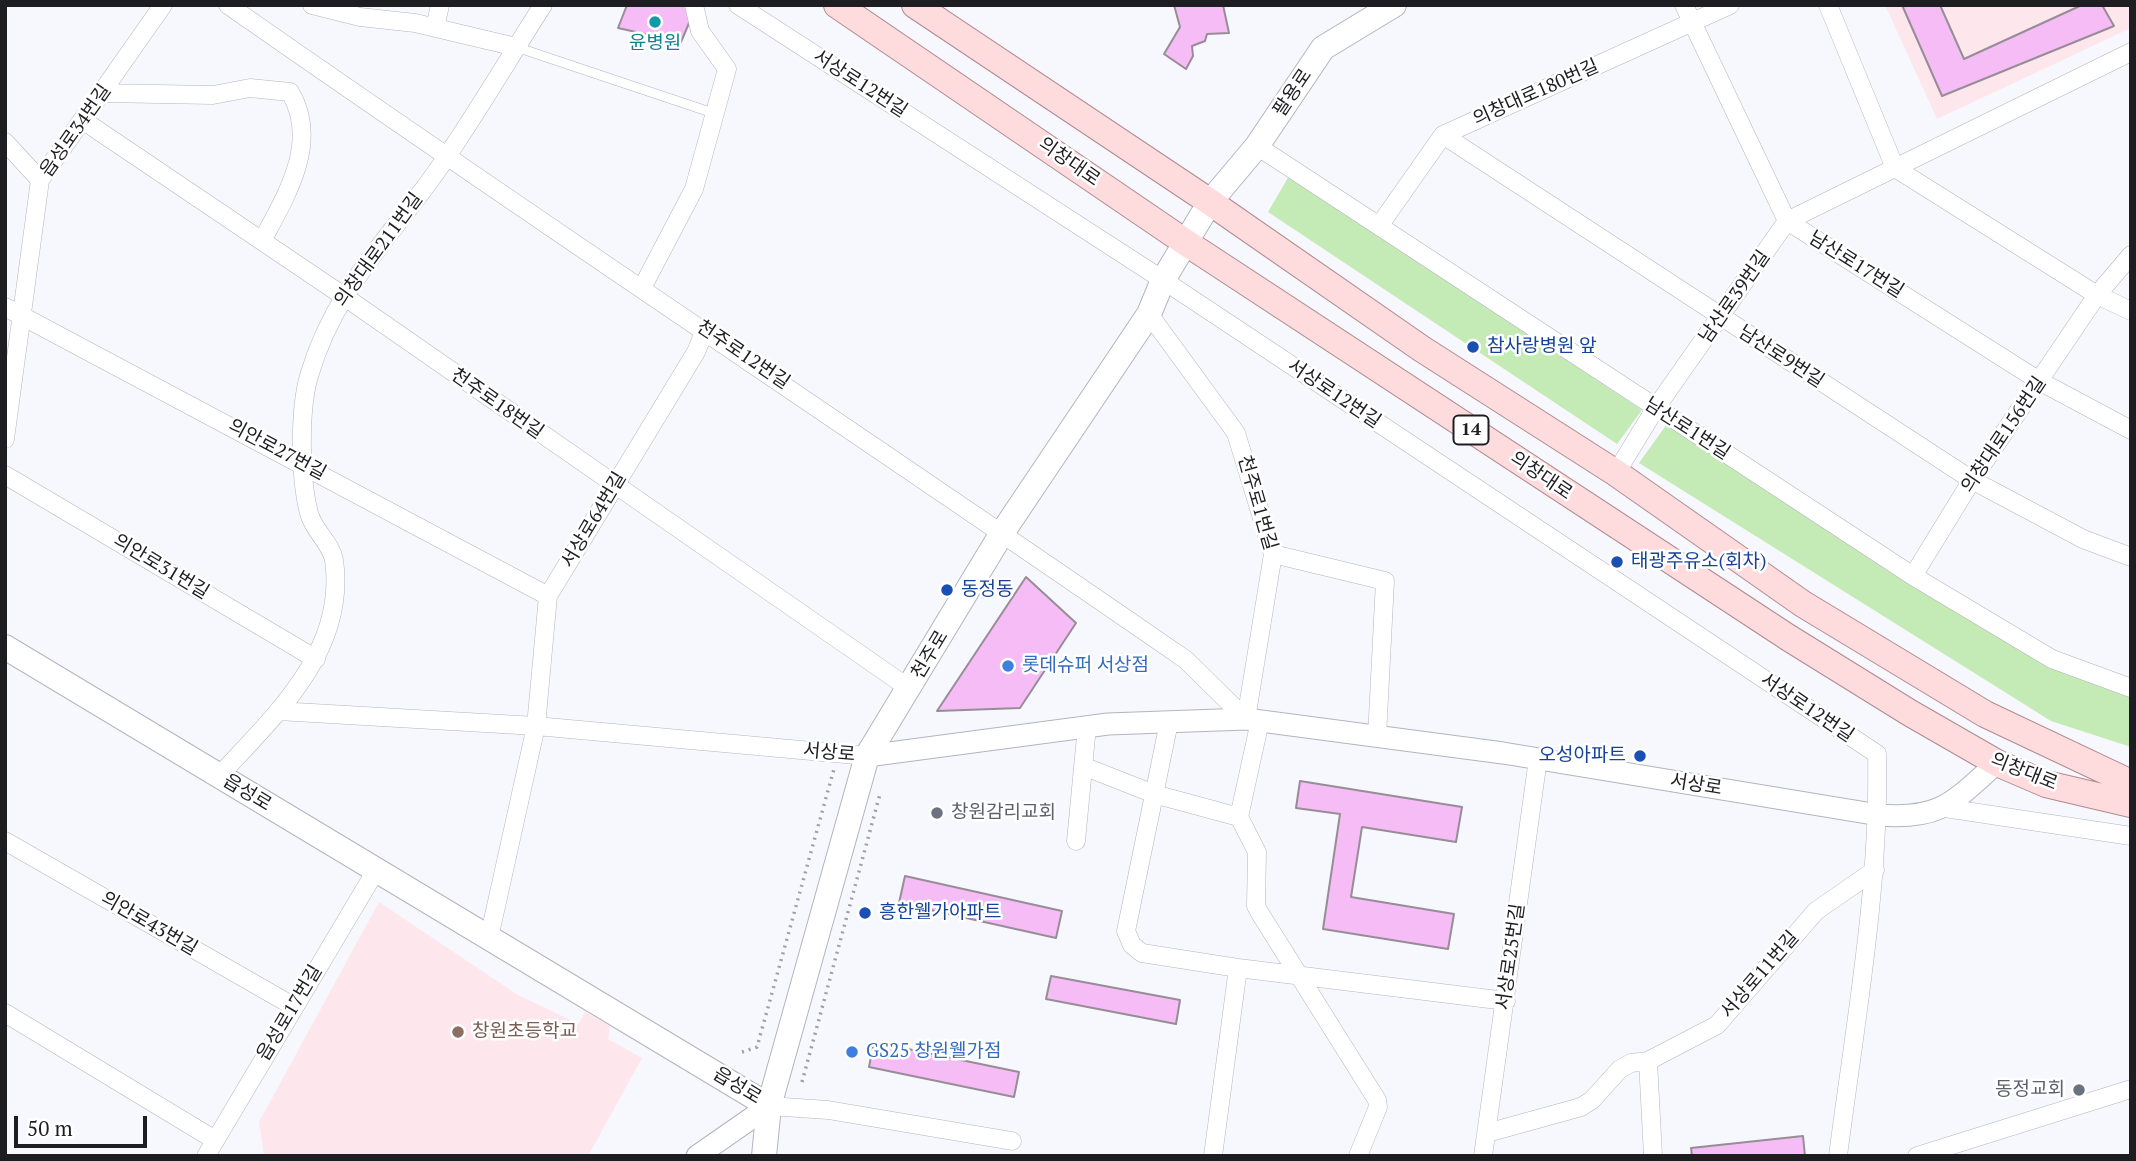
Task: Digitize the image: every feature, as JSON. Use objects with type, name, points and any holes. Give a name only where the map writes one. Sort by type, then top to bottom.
[{"type":"main road","name":"의창대로","points":[[836,5],[1185,242],[1777,631],[1997,763],[2046,784],[2131,804]]},
{"type":"main road","name":"의창대로","points":[[915,5],[1210,202],[1422,349],[1616,473],[1803,604],[1985,714],[2131,783]]},
{"type":"main road","name":"팔용로","points":[[1210,202],[1257,146],[1323,48],[1394,5]]},
{"type":"main road","name":"천주로","points":[[764,1156],[769,1106],[867,756],[1002,533],[1149,314],[1163,281],[1210,202]]},
{"type":"main road","name":"읍성로","points":[[5,647],[375,872],[769,1106]]},
{"type":"street","name":"읍성로34번길","points":[[5,439],[13,311],[40,180],[163,5]]},
{"type":"street","name":"천주로12번길","points":[[229,5],[445,157],[705,330],[1186,660],[1253,720]]},
{"type":"street","points":[[312,5],[361,11],[516,47]]},
{"type":"street","points":[[435,28],[440,5]]},
{"type":"street","name":"의창대로211번길","points":[[219,776],[278,711],[316,659],[333,621],[334,558],[309,515],[301,462],[308,379],[342,295],[445,157],[543,5]]},
{"type":"street","points":[[642,288],[694,190],[727,69],[700,31],[694,5]]},
{"type":"street","name":"서상로12번길","points":[[738,5],[1163,281],[1877,754],[1879,815]]},
{"type":"street","name":"남산로17번길","points":[[1684,5],[1787,221],[2040,383],[2131,430]]},
{"type":"street","name":"의창대로180번길","points":[[1443,135],[1730,5]]},
{"type":"street","points":[[1828,5],[1895,168],[2097,295],[2131,311]]},
{"type":"street","name":"남산로39번길","points":[[1616,473],[1655,409],[1787,221],[2131,52]]},
{"type":"street","points":[[103,93],[213,95],[250,88],[290,92],[299,107],[302,134],[297,173],[262,241]]},
{"type":"street","name":"천주로18번길","points":[[83,121],[342,295],[910,689]]},
{"type":"street","points":[[1379,226],[1443,135]]},
{"type":"street","name":"남산로9번길","points":[[1443,135],[1972,480],[2083,538],[2131,557]]},
{"type":"street","points":[[5,142],[40,180]]},
{"type":"street","name":"남산로1번길","points":[[1257,146],[1913,576],[2052,659],[2131,688]]},
{"type":"street","name":"의창대로156번길","points":[[1913,576],[1972,480],[2097,295],[2131,255]]},
{"type":"street","name":"의안로27번길","points":[[13,311],[301,462],[548,596]]},
{"type":"street","name":"천주로1번길","points":[[1149,314],[1236,433],[1273,554],[1239,817]]},
{"type":"street","name":"서상로64번길","points":[[536,726],[548,596],[695,352],[705,330]]},
{"type":"street","name":"의안로31번길","points":[[5,475],[316,659]]},
{"type":"street","points":[[1273,554],[1385,581],[1377,737]]},
{"type":"street","name":"서상로","points":[[278,711],[536,726],[867,756],[1087,726],[1253,720],[1538,759],[1879,815],[1910,817],[1945,808],[1997,763]]},
{"type":"street","points":[[1169,722],[1126,931],[1132,945],[1142,953],[1238,968],[1506,1001]]},
{"type":"street","points":[[489,938],[536,726]]},
{"type":"street","points":[[1076,841],[1087,726]]},
{"type":"street","name":"서상로25번길","points":[[1483,1156],[1538,759]]},
{"type":"street","points":[[1083,765],[1154,794],[1239,817],[1257,852],[1256,906],[1377,1100],[1378,1107],[1358,1156]]},
{"type":"street","points":[[1945,808],[2131,836]]},
{"type":"street","points":[[1838,1156],[1875,870],[1879,815]]},
{"type":"street","name":"의안로43번길","points":[[5,841],[293,1006]]},
{"type":"street","name":"서상로11번길","points":[[1487,1133],[1581,1107],[1592,1100],[1620,1069],[1631,1063],[1648,1061],[1717,1025],[1816,911],[1875,870]]},
{"type":"street","name":"읍성로17번길","points":[[210,1148],[375,872]]},
{"type":"street","points":[[1213,1156],[1238,968]]},
{"type":"street","points":[[5,1013],[210,1148]]},
{"type":"street","points":[[1648,1061],[1653,1156]]},
{"type":"street","points":[[1917,1156],[2131,1089]]},
{"type":"street","points":[[697,1156],[769,1106],[828,1110],[1012,1141]]},
{"type":"lane","points":[[516,47],[716,114]]},
{"type":"path","points":[[742,1052],[757,1047],[838,753]]},
{"type":"path","points":[[802,1082],[881,790]]},
{"type":"shaded area","points":[[1885,5],[2131,5],[2131,28],[1937,119]]},
{"type":"shaded area","name":"창원초등학교","points":[[379,902],[518,995],[579,1024],[585,1012],[610,1026],[608,1039],[642,1058],[588,1156],[264,1156],[259,1122]]},
{"type":"green space","points":[[1289,176],[1642,410],[1617,444],[1268,212]]},
{"type":"green space","points":[[1667,424],[2131,696],[2131,747],[2051,721],[1639,463]]},
{"type":"building","name":"윤병원","points":[[627,5],[689,5],[692,16],[681,42],[618,28]]},
{"type":"building","points":[[1174,5],[1223,5],[1229,33],[1207,34],[1205,41],[1192,46],[1193,56],[1186,69],[1164,54],[1180,27]]},
{"type":"building","points":[[1902,5],[1940,5],[1964,59],[2082,5],[2102,5],[2114,26],[1942,96]]},
{"type":"building","name":"롯데슈퍼 서상점","points":[[1026,577],[1076,623],[1020,708],[937,711]]},
{"type":"building","points":[[1300,781],[1462,807],[1456,842],[1362,827],[1351,897],[1454,914],[1448,949],[1323,929],[1340,814],[1296,808]]},
{"type":"building","points":[[905,876],[1062,911],[1056,938],[899,903]]},
{"type":"building","points":[[1051,976],[1180,1000],[1176,1024],[1046,999]]},
{"type":"building","points":[[874,1042],[1019,1072],[1014,1097],[869,1067]]},
{"type":"building","points":[[1803,1136],[1805,1156],[1692,1156],[1691,1148]]},
{"type":"place","name":"윤병원","points":[[655,22]]},
{"type":"place","name":"참사랑병원 앞","points":[[1473,347]]},
{"type":"place","name":"태광주유소(회차)","points":[[1617,562]]},
{"type":"place","name":"동정동","points":[[947,590]]},
{"type":"place","name":"롯데슈퍼 서상점","points":[[1008,666]]},
{"type":"place","name":"오성아파트","points":[[1640,756]]},
{"type":"place","name":"창원감리교회","points":[[937,813]]},
{"type":"place","name":"흥한웰가아파트","points":[[865,913]]},
{"type":"place","name":"창원초등학교","points":[[458,1032]]},
{"type":"place","name":"GS25 창원웰가점","points":[[852,1052]]},
{"type":"place","name":"동정교회","points":[[2079,1090]]}]
